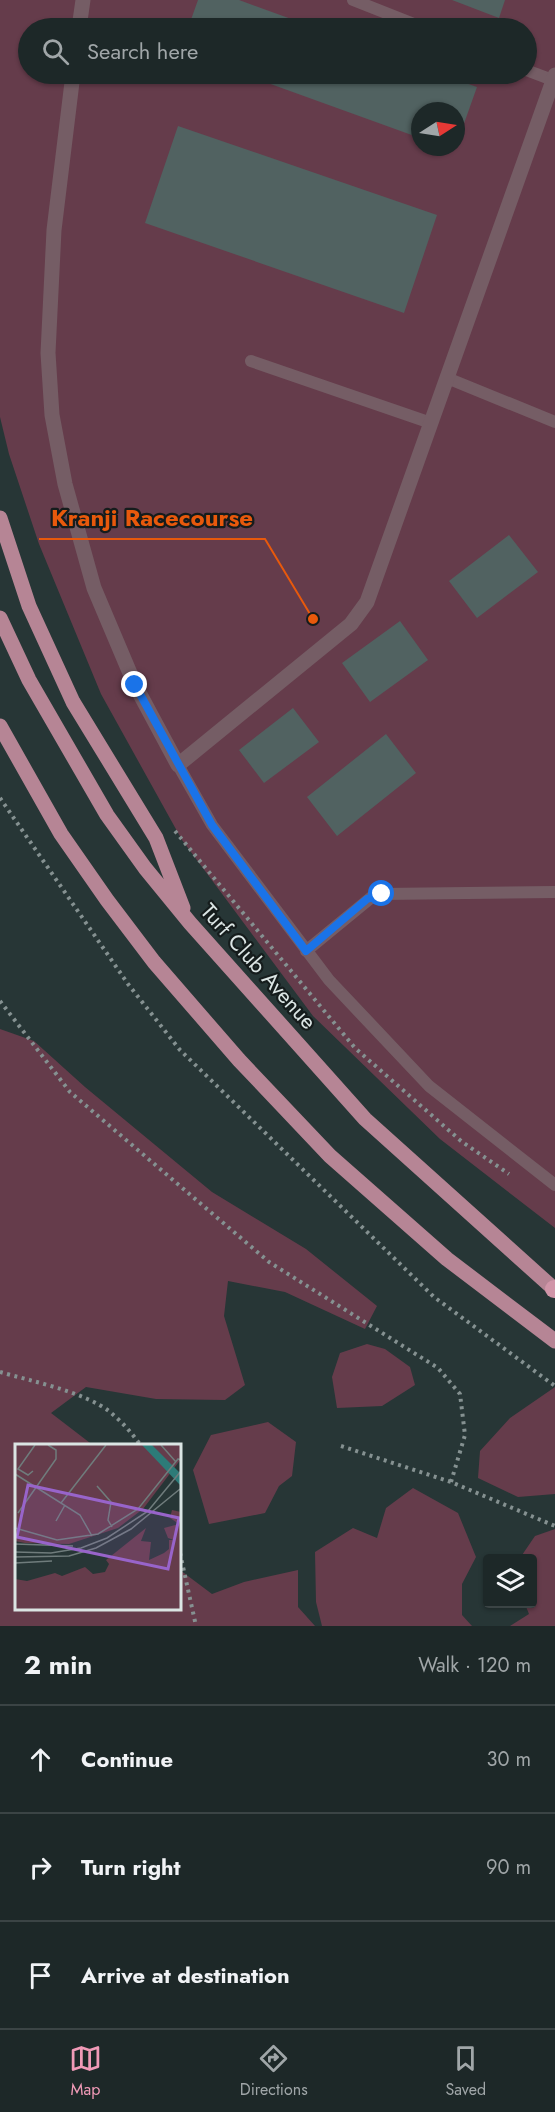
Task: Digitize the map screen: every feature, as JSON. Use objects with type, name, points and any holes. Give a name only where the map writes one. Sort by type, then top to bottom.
[{"type":"main road","points":[[0,518],[29,606],[73,702],[156,838],[190,923]]},
{"type":"main road","name":"Turf Club Avenue","points":[[0,618],[29,680],[107,815],[190,923],[365,1119],[555,1289]]},
{"type":"main road","points":[[0,726],[61,834],[107,900],[154,962],[239,1060],[330,1156],[447,1259],[555,1341]]},
{"type":"street","points":[[80,18],[83,0]]},
{"type":"street","points":[[72,84],[54,230],[48,353],[52,415],[64,484],[94,588],[135,685],[178,765],[351,624],[367,602],[554,79]]},
{"type":"lane","points":[[353,0],[399,18]]},
{"type":"lane","points":[[537,74],[554,79]]},
{"type":"lane","points":[[251,361],[430,423]]},
{"type":"lane","points":[[447,378],[555,422]]},
{"type":"lane","points":[[178,765],[212,825],[329,980],[429,1086],[555,1185]]},
{"type":"lane","points":[[306,951],[373,896],[382,894],[555,892]]},
{"type":"path","points":[[0,1001],[70,1092],[269,1262],[438,1368],[460,1394],[465,1435],[452,1482]]},
{"type":"path","points":[[0,1372],[84,1398],[108,1410],[130,1430],[140,1444]]},
{"type":"path","points":[[341,1446],[452,1482],[555,1526]]},
{"type":"path","points":[[182,1562],[196,1626]]},
{"type":"shaded area","points":[[0,0],[555,0],[555,1228],[440,1139],[313,1016],[182,840],[101,694],[39,544],[9,454],[0,417]]},
{"type":"shaded area","points":[[0,1029],[34,1041],[85,1087],[212,1192],[306,1249],[377,1306],[365,1329],[285,1292],[228,1281],[224,1316],[245,1385],[225,1400],[156,1399],[86,1387],[51,1413],[91,1444],[15,1444],[15,1611],[182,1611],[182,1572],[212,1594],[244,1582],[298,1570],[298,1607],[315,1626],[0,1626]]},
{"type":"shaded area","points":[[367,1344],[385,1349],[410,1367],[415,1385],[382,1406],[337,1408],[332,1377],[340,1353]]},
{"type":"shaded area","points":[[555,1387],[555,1494],[518,1497],[478,1478],[480,1451],[510,1418]]},
{"type":"shaded area","points":[[268,1422],[296,1442],[292,1476],[279,1486],[265,1513],[209,1524],[193,1470],[211,1435]]},
{"type":"shaded area","points":[[413,1488],[458,1513],[476,1557],[462,1584],[462,1615],[472,1626],[322,1626],[316,1602],[315,1552],[353,1528],[377,1538],[386,1508]]},
{"type":"shaded area","points":[[555,1529],[555,1626],[510,1626],[529,1614],[527,1608],[537,1608],[537,1554],[523,1554],[535,1536]]},
{"type":"building","points":[[198,0],[239,0],[288,18],[192,18]]},
{"type":"building","points":[[452,0],[505,0],[499,18]]},
{"type":"building","points":[[271,84],[468,84],[477,87],[465,121],[465,102],[411,102],[411,135]]},
{"type":"building","points":[[178,126],[437,215],[404,313],[145,223]]},
{"type":"building","points":[[509,535],[538,572],[477,618],[449,581]]},
{"type":"building","points":[[400,621],[428,660],[370,702],[342,663]]},
{"type":"building","points":[[293,708],[319,742],[264,783],[239,750]]},
{"type":"building","points":[[386,734],[416,773],[337,836],[307,797]]},
{"type":"place","name":"Kranji Racecourse","points":[[313,619]]},
{"type":"route","points":[[135,685],[212,825],[306,951],[367,899],[382,894]]}]
